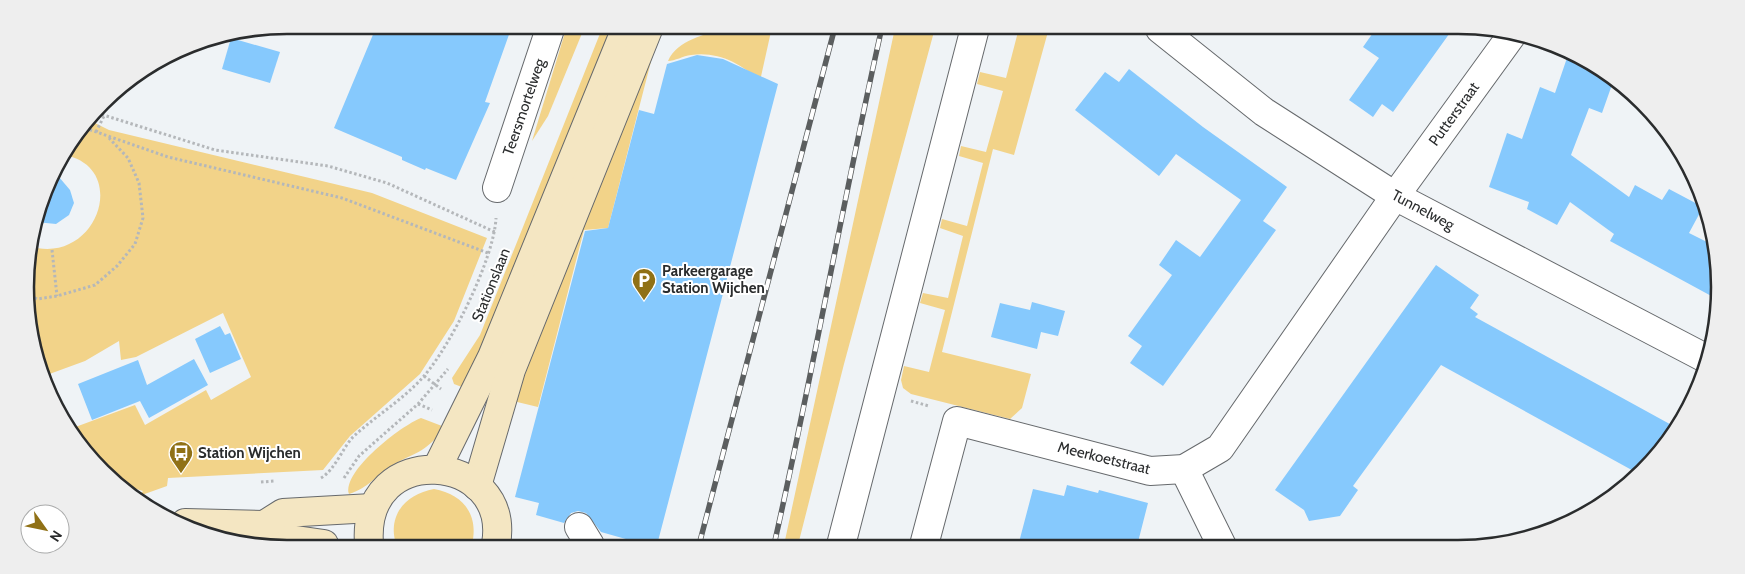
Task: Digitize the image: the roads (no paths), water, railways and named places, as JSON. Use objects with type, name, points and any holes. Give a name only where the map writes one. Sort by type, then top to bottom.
[{"type":"street","name":"Teersmortelweg","points":[[497,188],[548,34]]},
{"type":"street","name":"Stationslaan","points":[[437,468],[492,357],[624,34]]},
{"type":"street","points":[[477,486],[511,370],[646,34]]},
{"type":"street","points":[[842,540],[882,393],[973,34]]},
{"type":"street","name":"Tunnelweg","points":[[1166,34],[1264,112],[1395,196],[1702,356]]},
{"type":"street","name":"Putterstraat","points":[[1395,196],[1509,39]]},
{"type":"street","name":"Meerkoetstraat","points":[[926,540],[957,421],[1150,471],[1184,469],[1220,448],[1395,196]]},
{"type":"street","points":[[369,540],[368,528],[372,508],[383,491],[398,478],[416,470],[437,468],[459,474],[477,486],[490,503],[496,522],[496,540]]},
{"type":"street","points":[[1184,469],[1219,540]]},
{"type":"street","points":[[196,523],[264,525],[283,513],[372,508]]},
{"type":"street","points":[[264,525],[282,538],[296,540]]},
{"type":"railway","points":[[700,540],[833,34]]},
{"type":"railway","points":[[775,540],[880,34]]},
{"type":"place","name":"Parkeergarage Station Wijchen","points":[[644,301]]},
{"type":"place","name":"Station Wijchen","points":[[181,474]]}]
